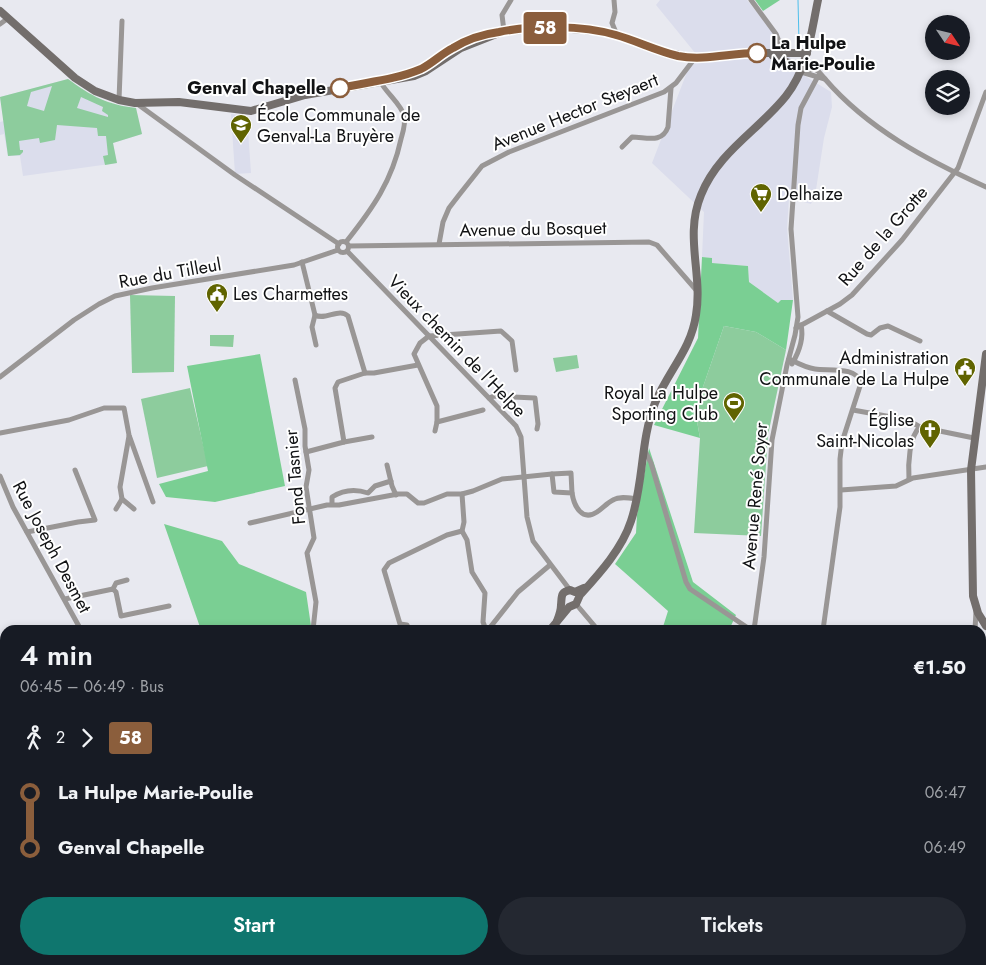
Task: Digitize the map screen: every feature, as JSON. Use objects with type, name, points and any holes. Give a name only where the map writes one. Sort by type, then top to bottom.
[{"type":"main road","points":[[558,621],[562,603],[590,583],[618,548],[631,522],[637,499],[646,433],[656,402],[690,342],[697,313],[693,232],[697,205],[706,184],[718,165],[786,96],[802,68],[811,41],[818,0]]},
{"type":"main road","points":[[0,11],[84,84],[96,92],[119,100],[136,103],[179,102],[251,111],[305,95],[380,81],[423,68],[453,47],[504,31],[561,28],[602,32],[617,35],[669,53],[695,58],[761,53],[807,53]]},
{"type":"main road","points":[[761,53],[802,68]]},
{"type":"main road","points":[[986,354],[971,470],[973,596],[986,625]]},
{"type":"main road","points":[[554,625],[572,597]]},
{"type":"street","points":[[504,31],[502,15],[510,0]]},
{"type":"street","points":[[602,32],[612,23],[615,12],[614,0]]},
{"type":"street","points":[[752,0],[776,34],[784,54]]},
{"type":"street","points":[[0,24],[7,19]]},
{"type":"street","points":[[119,100],[122,21]]},
{"type":"street","points":[[612,23],[617,35]]},
{"type":"street","name":"Avenue Hector Steyaert","points":[[439,244],[442,226],[449,208],[473,176],[489,161],[671,88],[695,58]]},
{"type":"street","points":[[802,68],[811,70]]},
{"type":"street","points":[[802,68],[817,78],[825,79]]},
{"type":"street","points":[[802,68],[818,70],[839,96],[868,120],[910,149],[986,187]]},
{"type":"street","name":"Avenue René Soyer","points":[[756,625],[764,557],[772,440],[787,370],[791,360],[798,352],[802,334],[799,327],[791,229],[801,108],[817,78]]},
{"type":"street","points":[[136,103],[338,247],[342,253],[385,187],[396,160],[403,132],[404,116],[402,111],[380,81]]},
{"type":"street","points":[[622,147],[632,137],[658,138],[666,133],[671,88]]},
{"type":"street","name":"Rue de la Grotte","points":[[799,327],[840,304],[862,285],[902,240],[958,168],[986,92]]},
{"type":"street","points":[[338,247],[343,241],[347,246]]},
{"type":"street","name":"Avenue du Bosquet","points":[[347,246],[648,242],[657,245],[697,291]]},
{"type":"street","name":"Vieux chemin de l'Helpe","points":[[347,246],[518,431],[522,448],[530,533],[537,549],[594,625]]},
{"type":"street","name":"Rue du Tilleul","points":[[0,377],[74,320],[115,296],[152,288],[261,271],[302,262],[338,247]]},
{"type":"street","points":[[302,262],[315,315],[312,327],[316,345]]},
{"type":"street","points":[[827,311],[871,335],[880,328],[888,326],[920,341]]},
{"type":"street","points":[[315,315],[320,317],[341,312],[346,313],[365,373]]},
{"type":"street","points":[[435,431],[437,406],[418,365],[414,351],[429,336],[501,331],[512,341],[516,370]]},
{"type":"street","points":[[791,360],[814,369],[852,372],[860,378],[861,383],[842,442],[840,507],[824,625]]},
{"type":"street","points":[[344,442],[335,386],[338,382],[365,373],[418,365]]},
{"type":"street","name":"Fond Tasnier","points":[[295,380],[305,429],[309,470],[306,487],[314,538],[307,553],[316,602],[314,625]]},
{"type":"street","points":[[489,398],[494,396],[535,398],[538,429]]},
{"type":"street","points":[[0,433],[69,420],[104,408],[124,408],[129,435],[153,502]]},
{"type":"street","points":[[437,422],[483,410]]},
{"type":"street","points":[[852,410],[908,420],[920,427],[974,438]]},
{"type":"street","points":[[909,479],[908,468],[914,432],[920,427]]},
{"type":"street","points":[[116,510],[122,499],[120,487],[129,435]]},
{"type":"street","points":[[306,452],[372,436]]},
{"type":"street","points":[[644,449],[651,463],[686,582],[690,589],[744,625]]},
{"type":"street","points":[[387,464],[390,482],[396,494]]},
{"type":"street","points":[[840,490],[896,486],[909,479],[986,467]]},
{"type":"street","points":[[26,532],[95,520],[75,470]]},
{"type":"street","points":[[250,523],[332,504],[339,505],[380,499],[396,494],[407,494],[418,502],[424,503],[447,494],[462,494],[502,479],[552,474],[571,473],[574,505],[578,510],[589,515],[596,513],[612,500],[618,498],[637,499]]},
{"type":"street","points":[[552,474],[554,492],[572,493]]},
{"type":"street","name":"Rue Joseph Desmet","points":[[0,476],[26,532],[78,625]]},
{"type":"street","points":[[368,493],[375,486],[390,482]]},
{"type":"street","points":[[332,504],[332,497],[338,494],[357,490],[368,493]]},
{"type":"street","points":[[368,493],[370,499]]},
{"type":"street","points":[[462,494],[464,522],[462,531],[467,540],[472,572],[486,593],[483,622],[484,625]]},
{"type":"street","points":[[122,499],[134,509]]},
{"type":"street","points":[[408,625],[400,624],[384,570],[389,563],[447,535],[462,531]]},
{"type":"street","points":[[491,625],[518,592],[550,565]]},
{"type":"street","points":[[113,589],[116,583],[127,580]]},
{"type":"street","points":[[65,599],[113,589]]},
{"type":"street","points":[[113,589],[116,592],[121,616],[168,606]]},
{"type":"street","points":[[975,625],[977,608]]},
{"type":"shaded area","points":[[660,0],[747,0],[777,37],[800,73],[831,92],[832,107],[824,138],[815,196],[811,204],[789,198],[787,228],[793,300],[778,303],[749,282],[748,266],[711,263],[712,258],[702,257],[704,212],[652,163],[687,72],[696,54],[656,5]]},
{"type":"shaded area","points":[[68,79],[87,93],[107,102],[117,106],[136,108],[142,134],[113,143],[117,163],[23,176],[20,156],[8,156],[4,134],[0,135],[0,122],[4,121],[0,97]]},
{"type":"shaded area","name":"École Communale de Genval-La Bruyère","points":[[231,114],[247,116],[251,173],[235,174]]},
{"type":"green space","points":[[755,0],[780,0],[763,11]]},
{"type":"green space","points":[[68,79],[100,99],[117,105],[136,108],[142,134],[113,143],[117,163],[105,165],[103,156],[108,155],[106,136],[98,136],[97,128],[57,125],[55,140],[40,143],[39,138],[19,141],[20,150],[23,150],[23,152],[20,155],[8,156],[0,97]],"holes":[[[52,86],[44,111],[27,106],[31,92]],[[81,97],[103,107],[102,111],[108,117],[77,108]]]},
{"type":"green space","points":[[702,257],[712,258],[712,263],[748,266],[749,282],[778,303],[781,300],[793,300],[786,350],[756,332],[724,326],[695,410],[700,438],[654,425],[698,338]]},
{"type":"green space","points":[[130,295],[175,296],[174,372],[132,373]]},
{"type":"green space","name":"Royal La Hulpe Sporting Club","points":[[724,326],[756,332],[786,350],[768,435],[761,536],[694,533],[700,438],[695,410]]},
{"type":"green space","points":[[210,335],[234,335],[233,347],[210,346]]},
{"type":"green space","points":[[260,354],[285,486],[215,502],[166,497],[159,484],[208,471],[187,366]]},
{"type":"green space","points":[[577,355],[579,368],[556,372],[553,358]]},
{"type":"green space","points":[[190,388],[208,466],[157,478],[141,399]]},
{"type":"green space","points":[[649,448],[693,582],[736,615],[731,625],[664,625],[668,611],[615,564],[636,533],[637,515]]},
{"type":"green space","points":[[164,524],[222,541],[239,564],[306,592],[311,625],[199,625]]},
{"type":"waterway","points":[[798,0],[799,42]]},
{"type":"bus line","name":"58","points":[[340,88],[380,81],[405,74],[423,68],[453,47],[498,32],[517,30],[561,28],[597,30],[678,56],[695,58],[757,53]]},
{"type":"place","name":"La Hulpe Marie-Poulie","points":[[757,53]]},
{"type":"place","name":"Genval Chapelle","points":[[340,88]]},
{"type":"place","name":"École Communale de Genval-La Bruyère","points":[[241,144]]},
{"type":"place","name":"Delhaize","points":[[761,213]]},
{"type":"place","name":"Les Charmettes","points":[[217,313]]},
{"type":"place","name":"Administration Communale de La Hulpe","points":[[965,387]]},
{"type":"place","name":"Royal La Hulpe Sporting Club","points":[[734,422]]},
{"type":"place","name":"Église Saint-Nicolas","points":[[930,449]]}]
